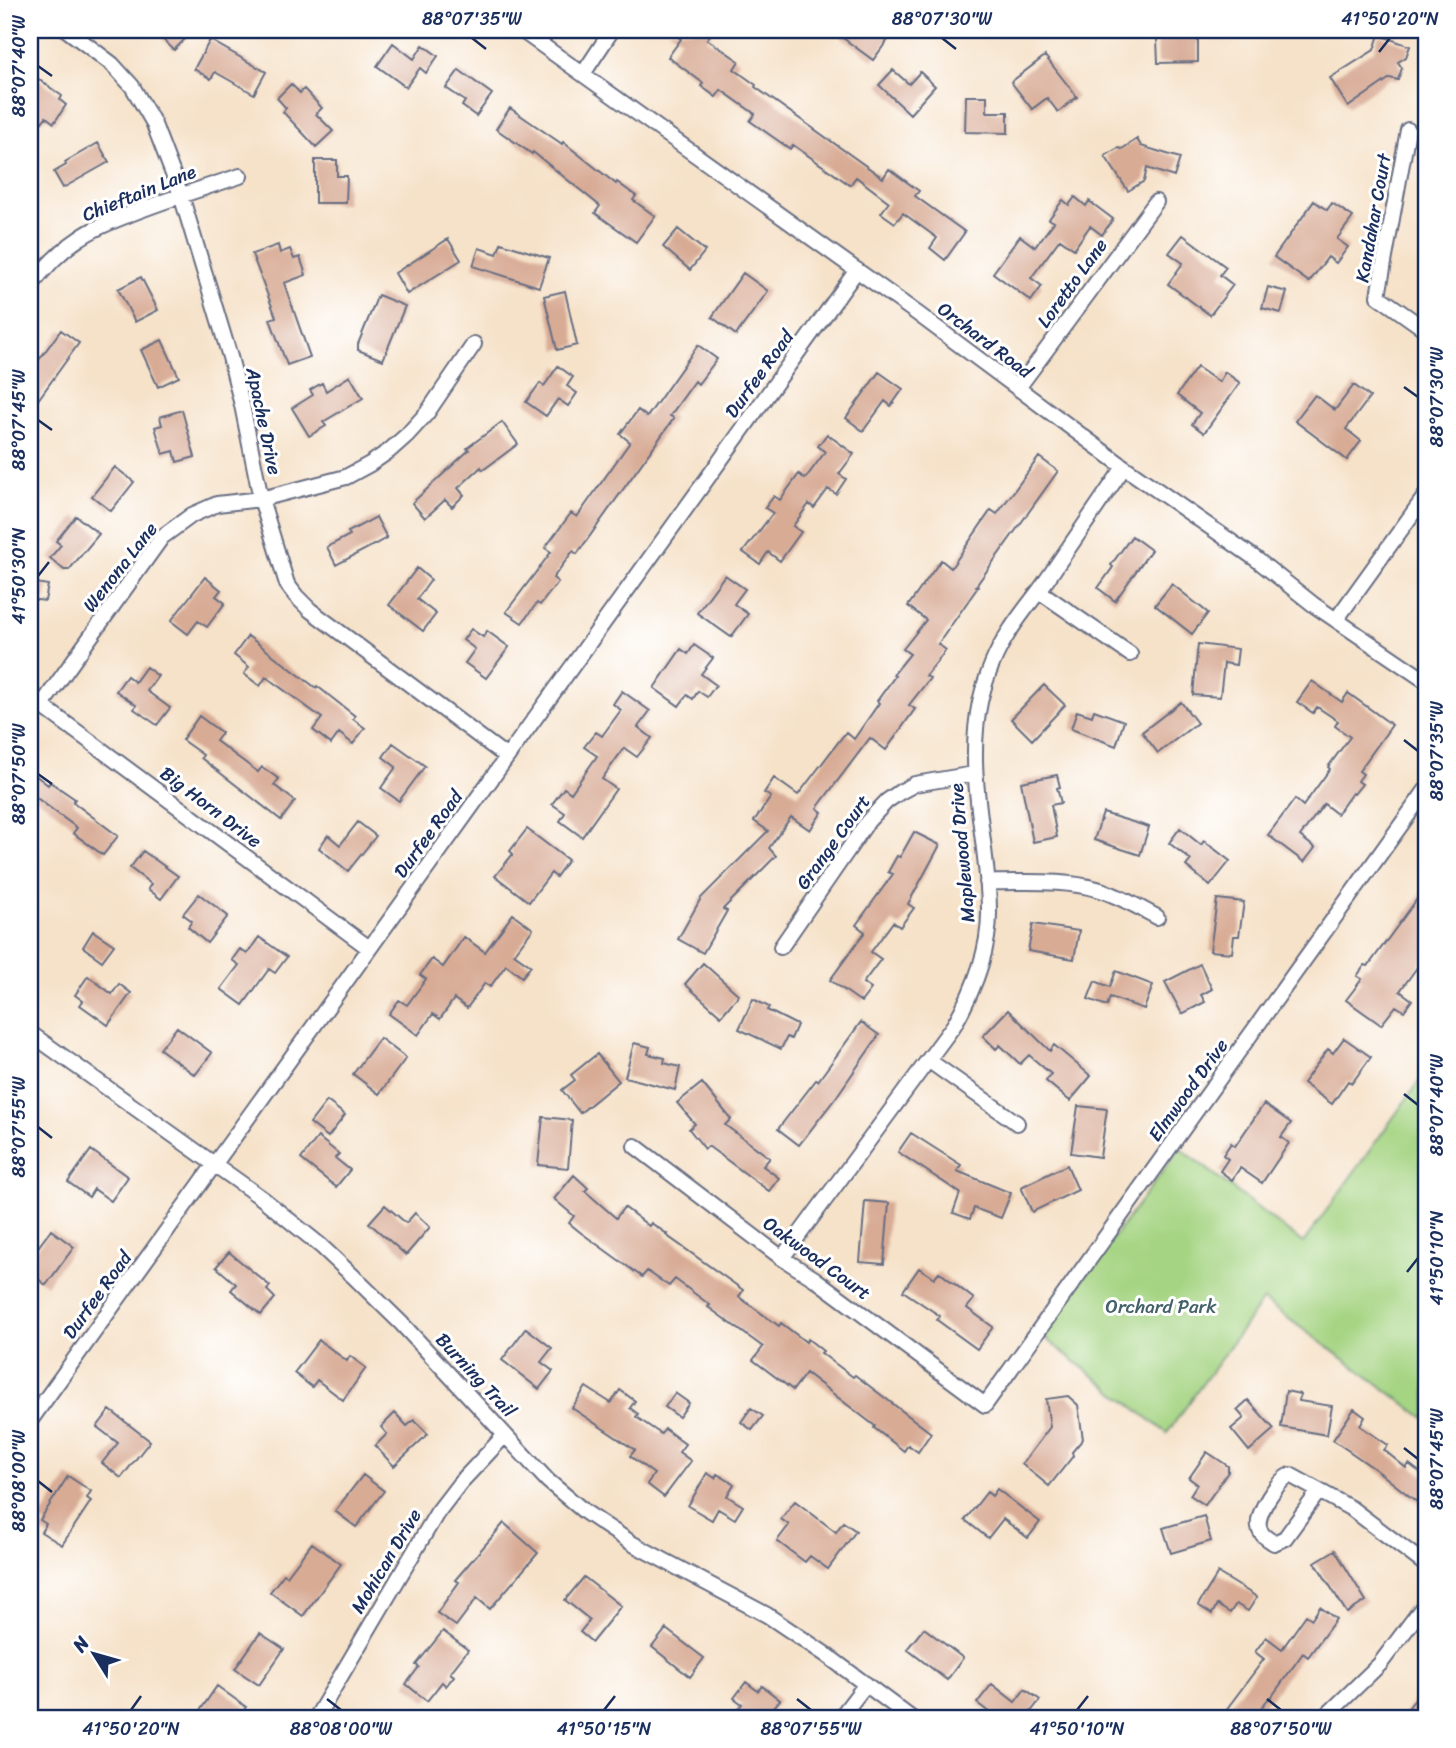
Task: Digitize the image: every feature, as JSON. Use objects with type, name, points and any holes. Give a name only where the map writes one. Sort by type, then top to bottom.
[{"type":"street","name":"Apache Drive","points":[[67,30],[113,64],[132,86],[153,122],[181,195],[230,357],[261,499],[287,584],[310,610],[507,757]]},
{"type":"street","name":"Orchard Road","points":[[521,30],[857,270],[1124,467],[1256,559],[1314,606],[1426,681]]},
{"type":"street","points":[[583,74],[612,30]]},
{"type":"street","name":"Kandahar Court","points":[[1408,130],[1378,296],[1426,330]]},
{"type":"street","name":"Chieftain Lane","points":[[30,287],[59,254],[81,237],[106,224],[181,195],[240,176]]},
{"type":"street","name":"Loretto Lane","points":[[1018,388],[1156,202]]},
{"type":"street","name":"Durfee Road","points":[[30,1421],[857,270]]},
{"type":"street","name":"Wenona Lane","points":[[36,701],[162,537],[191,515],[217,504],[261,499],[346,477],[370,464],[389,452],[427,413],[474,344]]},
{"type":"street","name":"Maplewood Drive","points":[[782,1258],[954,1025],[962,1010],[979,970],[988,930],[987,883],[974,774],[976,727],[988,674],[1000,646],[1124,467]]},
{"type":"street","points":[[1336,620],[1426,495]]},
{"type":"street","points":[[1039,591],[1130,654]]},
{"type":"street","name":"Big Horn Drive","points":[[36,701],[369,948]]},
{"type":"street","name":"Grange Court","points":[[781,947],[868,821],[887,801],[915,784],[974,774]]},
{"type":"street","name":"Elmwood Drive","points":[[978,1400],[985,1405],[1426,790]]},
{"type":"street","points":[[987,883],[1080,885],[1129,902],[1157,917]]},
{"type":"street","name":"Burning Trail","points":[[30,1033],[292,1222],[355,1276],[548,1481],[604,1526],[767,1615],[911,1718]]},
{"type":"street","points":[[928,1060],[1017,1123]]},
{"type":"street","name":"Oakwood Court","points":[[635,1146],[782,1258],[815,1279],[978,1400]]},
{"type":"street","name":"Mohican Drive","points":[[316,1718],[437,1513],[460,1483],[505,1435]]},
{"type":"street","points":[[1319,1491],[1285,1538],[1274,1543],[1262,1535],[1258,1524],[1264,1508],[1282,1478],[1290,1475],[1352,1509],[1426,1565]]},
{"type":"street","points":[[1324,1718],[1380,1664],[1426,1602]]},
{"type":"street","points":[[841,1718],[866,1684]]},
{"type":"green space","name":"Orchard Park","points":[[1426,1072],[1426,1419],[1263,1300],[1167,1433],[1041,1335],[1180,1148],[1303,1243]]},
{"type":"building","points":[[153,30],[194,30],[174,50]]},
{"type":"building","points":[[668,30],[714,30],[707,39],[739,61],[734,69],[756,85],[755,87],[883,178],[889,169],[919,191],[915,196],[965,232],[945,260],[930,248],[937,238],[903,213],[895,223],[881,213],[889,202],[856,177],[850,185],[793,145],[790,149],[750,121],[755,114],[721,90],[716,97],[701,86],[703,83],[668,57],[681,39]]},
{"type":"building","points":[[832,30],[880,30],[890,37],[873,60]]},
{"type":"building","points":[[1379,35],[1410,46],[1406,57],[1398,62],[1402,68],[1398,80],[1390,78],[1348,107],[1330,78],[1374,50]]},
{"type":"building","points":[[1198,36],[1198,62],[1158,63],[1157,38]]},
{"type":"building","points":[[210,40],[266,72],[254,94],[215,72],[211,79],[194,69]]},
{"type":"building","points":[[393,43],[414,59],[423,45],[438,56],[426,73],[420,68],[406,87],[377,66]]},
{"type":"building","points":[[1045,56],[1077,97],[1058,112],[1047,98],[1032,109],[1011,82]]},
{"type":"building","points":[[459,70],[492,94],[476,116],[462,106],[465,101],[446,88]]},
{"type":"building","points":[[893,70],[909,84],[920,72],[935,86],[910,114],[879,85]]},
{"type":"building","points":[[30,73],[62,96],[60,100],[66,105],[54,123],[46,117],[42,122],[30,113]]},
{"type":"building","points":[[291,84],[300,93],[304,89],[322,108],[316,114],[333,131],[316,147],[283,112],[286,108],[277,98]]},
{"type":"building","points":[[966,96],[987,96],[987,112],[1008,112],[1008,133],[965,132]]},
{"type":"building","points":[[510,108],[562,144],[563,142],[616,184],[617,182],[636,196],[633,200],[655,216],[636,242],[595,213],[600,206],[533,152],[532,154],[496,129]]},
{"type":"building","points":[[1137,139],[1141,146],[1180,158],[1174,177],[1147,168],[1144,181],[1128,191],[1105,156]]},
{"type":"building","points":[[98,143],[109,162],[63,188],[54,172],[66,165],[65,162]]},
{"type":"building","points":[[315,160],[337,160],[337,176],[347,176],[346,203],[315,203]]},
{"type":"building","points":[[1075,197],[1086,206],[1089,201],[1113,219],[1102,235],[1090,226],[1074,249],[1060,239],[1031,278],[1042,286],[1031,301],[993,273],[1020,236],[1035,247],[1054,222],[1049,219],[1063,200],[1069,205]]},
{"type":"building","points":[[1314,201],[1327,210],[1332,203],[1353,217],[1337,239],[1348,247],[1336,263],[1328,257],[1309,282],[1274,257]]},
{"type":"building","points":[[678,229],[705,251],[690,270],[663,247]]},
{"type":"building","points":[[1183,235],[1226,267],[1220,275],[1233,285],[1210,315],[1168,284],[1183,263],[1169,253]]},
{"type":"building","points":[[448,239],[461,260],[407,294],[395,273]]},
{"type":"building","points":[[501,243],[549,258],[539,287],[473,266],[479,248],[497,254]]},
{"type":"building","points":[[278,245],[280,253],[290,249],[294,259],[300,257],[306,275],[284,283],[310,357],[287,365],[270,319],[276,317],[252,254]]},
{"type":"building","points":[[743,273],[768,291],[736,335],[712,317]]},
{"type":"building","points":[[141,277],[158,310],[135,322],[118,289]]},
{"type":"building","points":[[1268,287],[1287,292],[1281,313],[1262,308]]},
{"type":"building","points":[[565,291],[577,345],[557,350],[544,296]]},
{"type":"building","points":[[378,295],[405,306],[383,360],[358,350]]},
{"type":"building","points":[[61,330],[79,343],[30,411],[30,372]]},
{"type":"building","points":[[162,340],[179,377],[158,387],[141,350]]},
{"type":"building","points":[[698,345],[717,359],[698,384],[695,381],[670,416],[674,418],[577,554],[573,551],[553,578],[558,582],[522,623],[506,612],[551,552],[545,548],[571,513],[577,517],[630,442],[620,434],[638,410],[647,417]]},
{"type":"building","points":[[558,366],[573,377],[567,386],[577,393],[568,406],[558,399],[546,416],[526,402],[540,383],[544,386]]},
{"type":"building","points":[[1197,367],[1219,382],[1225,372],[1240,383],[1204,433],[1192,424],[1200,413],[1177,395]]},
{"type":"building","points":[[879,372],[903,389],[891,406],[885,401],[863,431],[846,418]]},
{"type":"building","points":[[350,376],[363,398],[323,422],[326,426],[309,436],[292,408],[313,395],[310,390],[322,383],[326,391]]},
{"type":"building","points":[[1354,385],[1370,397],[1346,429],[1361,441],[1347,460],[1295,421],[1315,395],[1335,410]]},
{"type":"building","points":[[182,410],[195,457],[177,462],[174,451],[163,454],[155,427],[162,425],[160,417]]},
{"type":"building","points":[[502,422],[518,444],[483,470],[481,467],[458,488],[464,495],[452,507],[445,500],[425,518],[412,503],[469,450],[467,448]]},
{"type":"building","points":[[827,434],[854,454],[839,474],[846,479],[836,494],[828,489],[814,508],[809,504],[793,526],[801,532],[780,561],[768,552],[760,564],[743,552],[773,513],[765,508],[774,496],[780,500],[799,474],[805,479],[825,452],[818,446]]},
{"type":"building","points":[[1039,457],[1058,471],[938,644],[946,650],[926,676],[930,678],[909,705],[915,709],[886,750],[870,738],[817,808],[822,812],[810,830],[791,817],[769,848],[776,856],[723,909],[727,911],[703,953],[678,939],[701,898],[768,831],[754,821],[771,797],[764,793],[774,778],[798,795],[846,732],[854,739],[879,703],[877,701],[895,676],[893,675],[910,654],[903,649],[926,620],[908,606],[941,560],[951,568],[991,510],[997,514]]},
{"type":"building","points":[[115,467],[134,482],[111,511],[92,496]]},
{"type":"building","points":[[76,516],[99,534],[69,570],[64,570],[50,558],[61,545],[56,541]]},
{"type":"building","points":[[376,517],[387,538],[336,565],[327,547]]},
{"type":"building","points":[[1132,536],[1151,550],[1115,601],[1098,588]]},
{"type":"building","points":[[417,568],[431,580],[417,599],[436,614],[423,631],[389,605]]},
{"type":"building","points":[[725,575],[745,589],[734,604],[748,614],[731,637],[697,613]]},
{"type":"building","points":[[205,577],[221,590],[216,596],[225,603],[207,627],[198,621],[188,634],[171,621]]},
{"type":"building","points":[[30,582],[48,585],[45,601],[30,599]]},
{"type":"building","points":[[1172,584],[1208,613],[1192,634],[1155,605]]},
{"type":"building","points":[[471,629],[483,637],[487,631],[509,647],[486,678],[465,663],[475,649],[463,640]]},
{"type":"building","points":[[248,636],[355,716],[353,719],[365,728],[353,744],[339,733],[331,744],[313,730],[322,718],[266,677],[260,686],[244,674],[249,667],[234,655]]},
{"type":"building","points":[[1198,644],[1238,649],[1236,665],[1224,663],[1220,697],[1193,695]]},
{"type":"building","points":[[694,645],[713,658],[701,674],[716,685],[707,697],[698,691],[693,699],[687,695],[679,706],[654,688],[681,649],[688,654]]},
{"type":"building","points":[[146,667],[158,676],[147,691],[170,708],[157,725],[134,709],[136,705],[116,691],[127,676],[135,682]]},
{"type":"building","points":[[1312,681],[1342,702],[1348,693],[1392,725],[1359,771],[1363,774],[1358,781],[1362,784],[1354,794],[1352,793],[1337,814],[1324,804],[1300,836],[1315,848],[1304,862],[1268,835],[1295,799],[1303,806],[1350,737],[1335,726],[1338,721],[1317,707],[1313,713],[1297,702]]},
{"type":"building","points":[[1044,685],[1065,705],[1032,740],[1011,719]]},
{"type":"building","points":[[622,691],[650,711],[638,727],[652,738],[637,757],[624,748],[602,779],[616,789],[582,837],[560,821],[565,813],[552,804],[564,788],[571,793],[597,756],[584,747],[596,732],[602,736],[621,710],[613,704]]},
{"type":"building","points":[[1181,702],[1197,723],[1158,753],[1142,732]]},
{"type":"building","points":[[1094,710],[1124,721],[1116,746],[1071,729],[1077,711],[1092,716]]},
{"type":"building","points":[[199,716],[222,733],[216,741],[258,772],[262,767],[279,779],[274,785],[295,801],[281,820],[182,740]]},
{"type":"building","points":[[393,743],[425,766],[399,801],[381,788],[396,767],[383,757]]},
{"type":"building","points":[[30,771],[48,785],[50,782],[75,799],[73,802],[118,836],[103,855],[73,833],[77,828],[30,793]]},
{"type":"building","points":[[1057,775],[1061,803],[1051,805],[1057,837],[1033,842],[1021,782]]},
{"type":"building","points":[[1103,813],[1149,827],[1140,855],[1094,840]]},
{"type":"building","points":[[358,822],[376,836],[348,871],[319,848],[328,835],[340,845]]},
{"type":"building","points":[[1180,828],[1201,845],[1204,841],[1230,861],[1210,886],[1186,866],[1191,860],[1169,843]]},
{"type":"building","points":[[527,829],[568,860],[556,877],[551,873],[529,902],[495,876],[513,854],[510,851]]},
{"type":"building","points":[[914,832],[940,845],[908,904],[914,908],[900,927],[893,922],[871,952],[881,959],[863,983],[871,989],[861,1002],[830,980],[865,932],[856,925],[893,874],[888,872]]},
{"type":"building","points":[[143,851],[178,876],[161,899],[148,889],[151,884],[130,868]]},
{"type":"building","points":[[1426,887],[1426,955],[1400,991],[1412,1000],[1404,1011],[1396,1006],[1381,1025],[1346,1000],[1362,979],[1357,976],[1365,965],[1368,966]]},
{"type":"building","points":[[199,894],[228,916],[207,943],[188,927],[192,921],[183,914]]},
{"type":"building","points":[[1217,899],[1244,902],[1239,936],[1234,936],[1232,953],[1210,951]]},
{"type":"building","points":[[513,914],[533,929],[514,954],[531,966],[522,977],[506,965],[490,987],[485,983],[467,1008],[454,999],[440,1019],[433,1014],[418,1035],[389,1014],[399,1000],[407,1005],[426,979],[420,975],[432,959],[443,967],[464,937],[485,952]]},
{"type":"building","points":[[1033,924],[1079,931],[1074,959],[1028,951]]},
{"type":"building","points":[[93,931],[114,945],[102,961],[83,947]]},
{"type":"building","points":[[259,937],[287,957],[275,973],[269,969],[243,1005],[221,989],[239,965],[232,960],[240,949],[247,954]]},
{"type":"building","points":[[703,963],[739,995],[721,1016],[685,984]]},
{"type":"building","points":[[1200,964],[1212,989],[1201,995],[1205,1002],[1182,1014],[1165,982]]},
{"type":"building","points":[[1116,971],[1153,985],[1144,1009],[1110,997],[1107,1006],[1088,999],[1095,981],[1110,987]]},
{"type":"building","points":[[88,976],[112,994],[119,984],[131,993],[108,1025],[80,1005],[83,1001],[75,995]]},
{"type":"building","points":[[753,999],[769,1007],[767,1010],[797,1025],[791,1039],[787,1037],[781,1049],[739,1029]]},
{"type":"building","points":[[1008,1010],[1050,1051],[1054,1045],[1091,1076],[1070,1101],[1046,1081],[1051,1074],[1029,1055],[1020,1064],[1000,1045],[996,1049],[983,1036]]},
{"type":"building","points":[[861,1022],[879,1035],[799,1145],[778,1129],[816,1080],[818,1081]]},
{"type":"building","points":[[177,1027],[212,1053],[195,1075],[160,1049]]},
{"type":"building","points":[[380,1038],[406,1058],[379,1094],[353,1074]]},
{"type":"building","points":[[1344,1038],[1371,1057],[1352,1083],[1348,1081],[1332,1104],[1303,1083],[1328,1049],[1333,1053]]},
{"type":"building","points":[[634,1043],[650,1047],[648,1054],[665,1058],[664,1063],[680,1067],[675,1090],[625,1077]]},
{"type":"building","points":[[597,1054],[619,1081],[580,1113],[562,1090],[575,1080],[571,1075]]},
{"type":"building","points":[[702,1083],[731,1119],[725,1125],[770,1158],[763,1166],[779,1178],[769,1191],[708,1146],[705,1149],[689,1129],[695,1124],[677,1103]]},
{"type":"building","points":[[327,1101],[345,1115],[328,1137],[310,1123]]},
{"type":"building","points":[[1264,1104],[1291,1123],[1281,1137],[1289,1143],[1262,1183],[1240,1168],[1232,1180],[1220,1171],[1228,1159],[1223,1155],[1231,1143],[1235,1146]]},
{"type":"building","points":[[1078,1106],[1107,1109],[1100,1157],[1071,1153]]},
{"type":"building","points":[[543,1117],[572,1120],[568,1168],[538,1165]]},
{"type":"building","points":[[911,1133],[961,1165],[957,1171],[1011,1193],[1001,1218],[974,1208],[970,1219],[953,1213],[960,1193],[898,1152]]},
{"type":"building","points":[[318,1137],[339,1154],[335,1158],[350,1170],[336,1187],[301,1159]]},
{"type":"building","points":[[91,1150],[128,1177],[111,1201],[94,1189],[89,1197],[68,1182]]},
{"type":"building","points":[[1067,1165],[1078,1190],[1032,1212],[1021,1187]]},
{"type":"building","points":[[574,1175],[588,1188],[585,1191],[616,1218],[624,1207],[649,1226],[651,1223],[743,1290],[739,1297],[779,1326],[781,1323],[806,1342],[808,1339],[823,1351],[821,1353],[853,1377],[855,1375],[931,1433],[918,1452],[908,1445],[904,1451],[806,1373],[793,1390],[753,1360],[763,1347],[675,1279],[669,1286],[647,1271],[642,1277],[580,1232],[569,1223],[574,1216],[554,1199]]},
{"type":"building","points":[[865,1201],[889,1203],[884,1264],[860,1262]]},
{"type":"building","points":[[385,1205],[406,1223],[415,1213],[430,1227],[406,1255],[369,1223]]},
{"type":"building","points":[[51,1230],[74,1247],[46,1285],[30,1273],[30,1258]]},
{"type":"building","points":[[229,1252],[270,1286],[267,1290],[275,1298],[261,1315],[231,1290],[236,1284],[216,1267]]},
{"type":"building","points":[[919,1268],[934,1278],[939,1272],[974,1299],[967,1308],[993,1327],[977,1349],[937,1320],[940,1316],[903,1291]]},
{"type":"building","points":[[526,1328],[552,1348],[541,1362],[553,1371],[539,1389],[502,1360]]},
{"type":"building","points":[[319,1340],[347,1361],[350,1356],[366,1368],[343,1400],[317,1380],[312,1387],[294,1373]]},
{"type":"building","points":[[586,1387],[611,1403],[620,1390],[635,1401],[630,1408],[638,1414],[636,1417],[661,1434],[665,1429],[685,1444],[679,1452],[691,1461],[664,1497],[647,1484],[654,1474],[630,1456],[635,1450],[572,1408]]},
{"type":"building","points":[[1286,1391],[1300,1394],[1299,1401],[1332,1406],[1327,1435],[1281,1427]]},
{"type":"building","points":[[675,1393],[689,1403],[679,1417],[665,1407]]},
{"type":"building","points":[[1068,1396],[1078,1405],[1083,1439],[1049,1486],[1022,1464],[1050,1427],[1046,1399]]},
{"type":"building","points":[[1248,1400],[1274,1429],[1249,1451],[1231,1429],[1244,1418],[1237,1410]]},
{"type":"building","points":[[751,1408],[763,1416],[752,1430],[741,1422]]},
{"type":"building","points":[[1354,1409],[1365,1417],[1360,1426],[1388,1445],[1384,1450],[1406,1468],[1409,1464],[1426,1477],[1426,1509],[1333,1440]]},
{"type":"building","points":[[110,1410],[150,1441],[121,1478],[102,1463],[118,1443],[97,1427]]},
{"type":"building","points":[[395,1413],[407,1426],[414,1420],[428,1434],[394,1466],[375,1446],[387,1434],[381,1427]]},
{"type":"building","points":[[1207,1452],[1228,1466],[1228,1472],[1205,1505],[1190,1495],[1197,1484],[1189,1478]]},
{"type":"building","points":[[707,1473],[715,1478],[717,1474],[734,1484],[727,1496],[743,1506],[735,1519],[718,1509],[712,1520],[688,1506]]},
{"type":"building","points":[[363,1475],[384,1491],[356,1527],[335,1511]]},
{"type":"building","points":[[68,1476],[91,1491],[87,1498],[91,1501],[62,1545],[41,1532],[46,1524],[40,1520]]},
{"type":"building","points":[[997,1489],[1040,1522],[1028,1538],[1003,1519],[988,1538],[965,1520],[987,1492],[992,1496]]},
{"type":"building","points":[[795,1501],[836,1532],[843,1522],[856,1531],[828,1569],[810,1556],[805,1562],[777,1541],[789,1525],[781,1519]]},
{"type":"building","points":[[1204,1516],[1211,1541],[1171,1553],[1163,1528]]},
{"type":"building","points":[[504,1523],[538,1553],[490,1609],[477,1598],[456,1626],[437,1613],[459,1582],[455,1580]]},
{"type":"building","points":[[312,1543],[341,1564],[303,1616],[270,1592],[284,1574],[287,1576]]},
{"type":"building","points":[[1335,1550],[1366,1601],[1347,1613],[1315,1562]]},
{"type":"building","points":[[1218,1573],[1257,1597],[1248,1611],[1236,1604],[1230,1613],[1217,1605],[1212,1614],[1198,1605]]},
{"type":"building","points":[[584,1577],[621,1606],[592,1642],[580,1632],[590,1620],[565,1600]]},
{"type":"building","points":[[1320,1607],[1336,1619],[1308,1657],[1303,1653],[1253,1718],[1220,1718],[1264,1659],[1255,1652],[1266,1637],[1282,1649],[1306,1615],[1312,1619]]},
{"type":"building","points":[[924,1628],[963,1658],[947,1680],[907,1649]]},
{"type":"building","points":[[666,1629],[704,1658],[690,1677],[652,1647]]},
{"type":"building","points":[[443,1631],[468,1650],[450,1673],[454,1676],[446,1686],[442,1682],[427,1701],[406,1684],[419,1667],[416,1665]]},
{"type":"building","points":[[260,1633],[284,1649],[259,1685],[235,1669]]},
{"type":"building","points":[[746,1682],[758,1691],[762,1686],[780,1700],[765,1718],[731,1718],[742,1704],[734,1698]]},
{"type":"building","points":[[992,1684],[1015,1702],[1025,1689],[1040,1700],[1026,1718],[997,1718],[977,1703]]},
{"type":"building","points":[[1426,1684],[1426,1718],[1401,1718]]},
{"type":"building","points":[[217,1686],[246,1707],[238,1718],[195,1718]]}]
